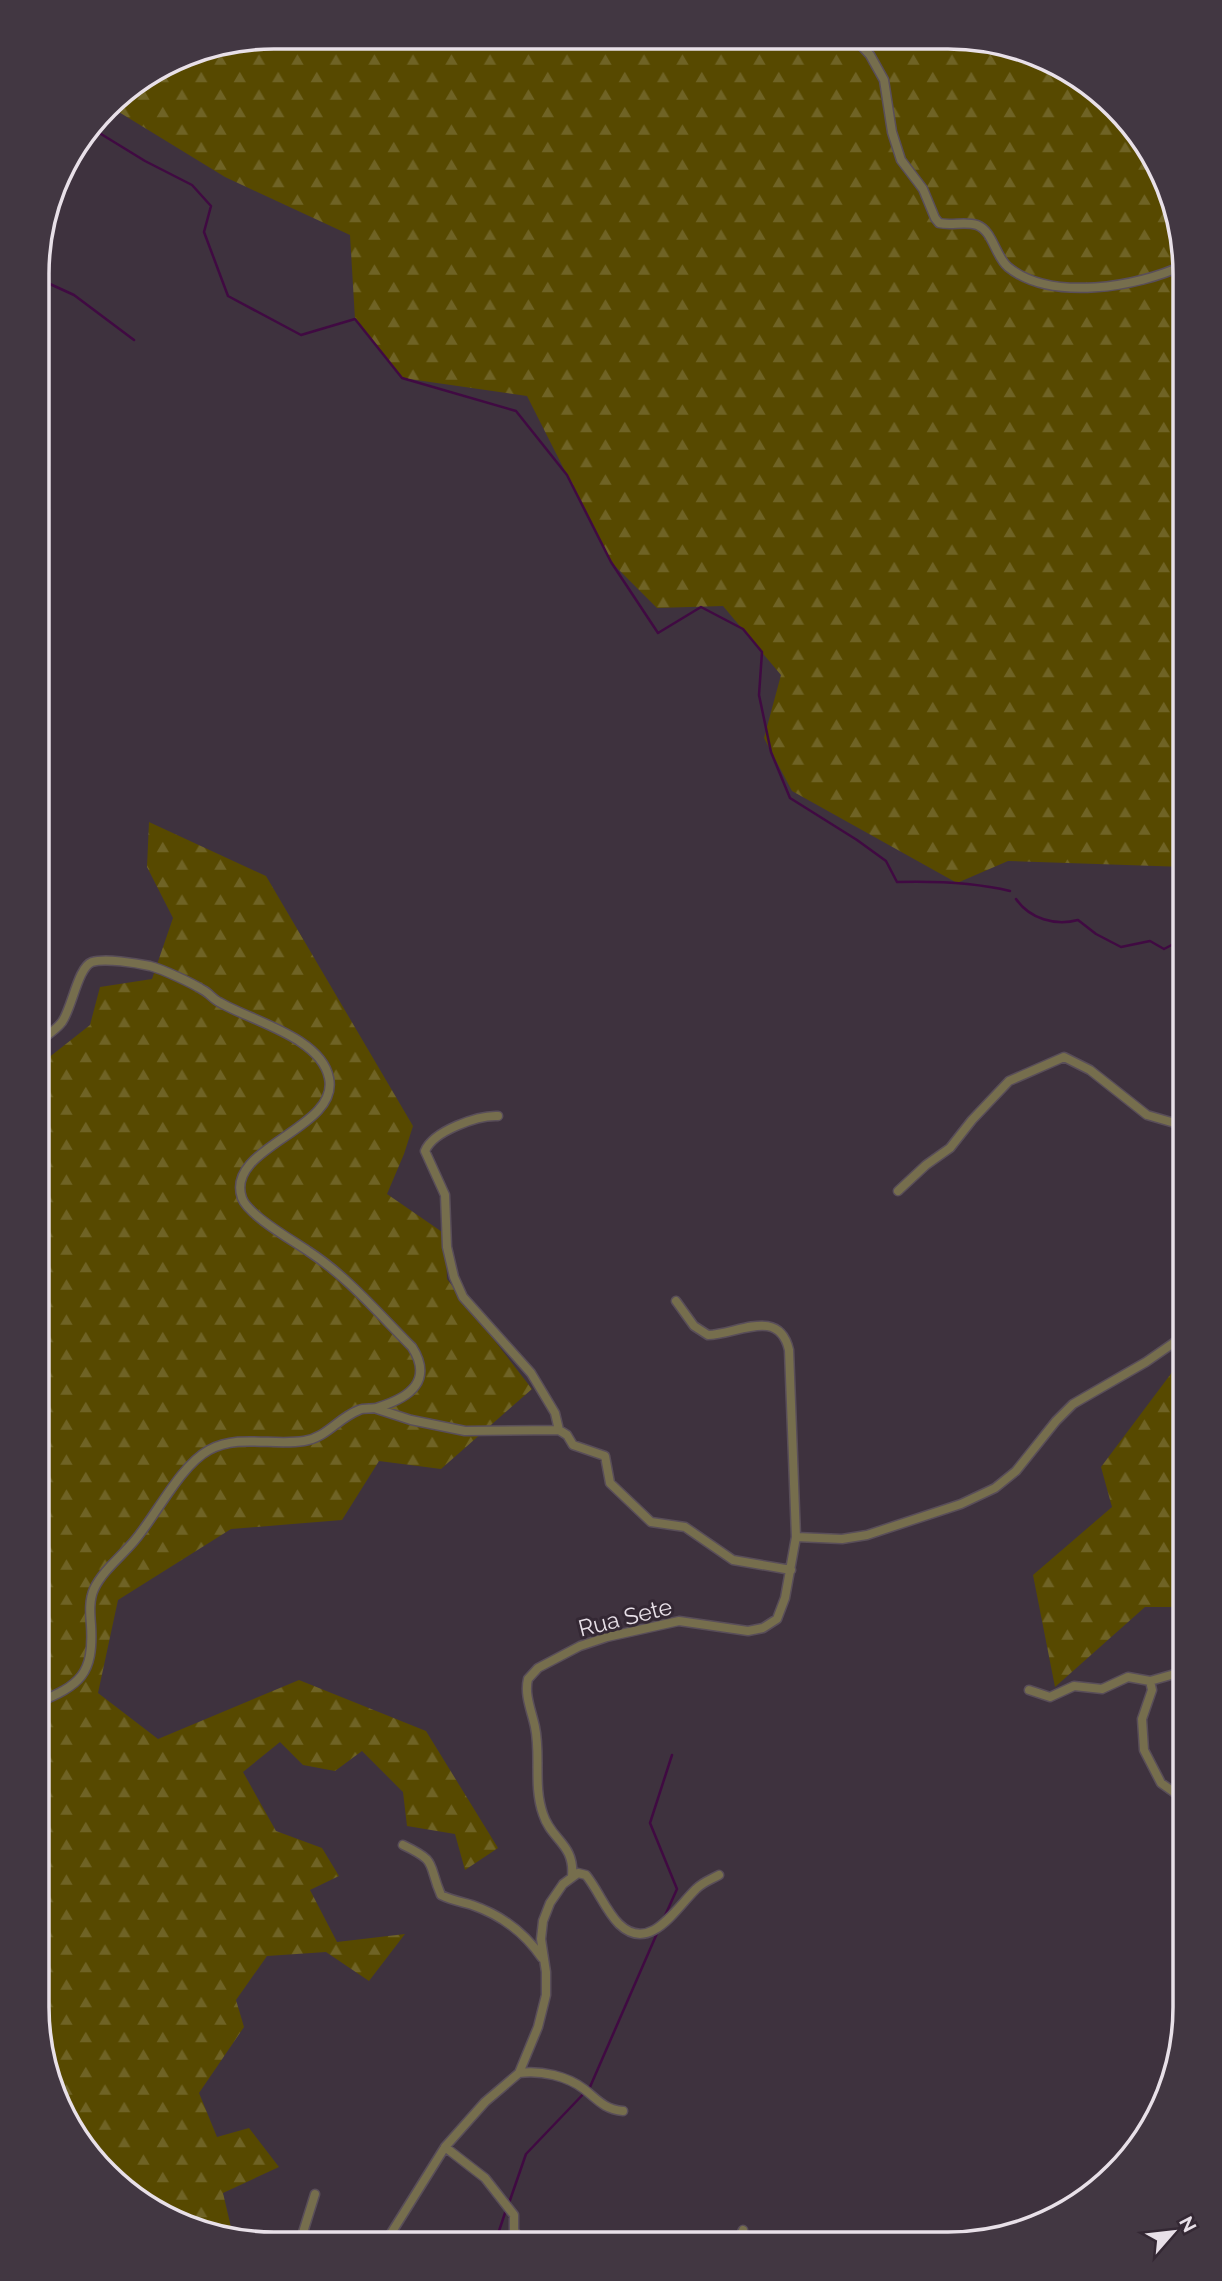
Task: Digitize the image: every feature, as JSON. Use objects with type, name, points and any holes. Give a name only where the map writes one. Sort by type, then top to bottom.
[{"type":"street","points":[[864,49],[884,80],[890,124],[901,160],[923,189],[939,223],[981,227],[1002,262],[1022,276],[1043,283],[1123,285],[1173,270]]},
{"type":"street","points":[[49,1034],[63,1021],[73,1002],[82,969],[92,962],[147,965],[202,989],[218,1002],[300,1042],[314,1054],[329,1076],[324,1104],[318,1112],[253,1162],[243,1176],[241,1190],[246,1205],[276,1230],[340,1275],[412,1347],[420,1360],[422,1370],[415,1388],[377,1409]]},
{"type":"street","points":[[898,1191],[926,1165],[950,1148],[1009,1081],[1064,1057],[1090,1070],[1147,1115],[1173,1123]]},
{"type":"street","points":[[498,1116],[472,1119],[437,1136],[426,1147],[426,1154],[445,1195],[447,1247],[454,1278],[463,1297],[531,1373],[555,1412],[559,1430]]},
{"type":"street","name":"Rua Sete","points":[[572,1876],[572,1858],[546,1823],[540,1805],[536,1730],[527,1694],[528,1679],[538,1668],[580,1646],[671,1622],[693,1621],[748,1632],[763,1628],[770,1625],[781,1612],[791,1570],[796,1537],[787,1340],[772,1327],[762,1325],[708,1335],[694,1326],[676,1301]]},
{"type":"street","points":[[796,1537],[842,1539],[867,1535],[961,1504],[995,1488],[1016,1471],[1073,1404],[1173,1343]]},
{"type":"street","points":[[49,1698],[65,1691],[86,1672],[91,1652],[91,1601],[95,1587],[201,1455],[218,1446],[234,1442],[276,1443],[313,1439],[360,1409],[377,1409],[411,1420],[465,1431],[559,1430],[573,1445],[605,1456],[610,1483],[651,1522],[685,1527],[733,1560],[791,1570]]},
{"type":"street","points":[[1029,1689],[1050,1697],[1074,1686],[1102,1689],[1128,1677],[1150,1681],[1173,1674]]},
{"type":"street","points":[[1150,1681],[1152,1690],[1142,1719],[1144,1750],[1161,1783],[1173,1792]]},
{"type":"street","points":[[403,1845],[425,1855],[441,1895],[502,1919],[527,1939],[543,1960]]},
{"type":"street","points":[[393,2232],[445,2147],[485,2102],[519,2073],[543,2007],[546,1972],[541,1939],[543,1921],[550,1903],[563,1884],[578,1872],[586,1875],[616,1921],[629,1932],[638,1934],[660,1928],[703,1882],[719,1875]]},
{"type":"street","points":[[519,2073],[536,2072],[561,2078],[583,2088],[601,2105],[622,2111]]},
{"type":"street","points":[[445,2147],[485,2178],[514,2214],[515,2232]]},
{"type":"street","points":[[303,2232],[315,2194]]},
{"type":"green space","points":[[274,49],[963,49],[1020,61],[1048,72],[1073,87],[1117,126],[1135,149],[1150,174],[1161,202],[1171,244],[1173,867],[1008,861],[957,883],[792,791],[764,738],[781,675],[723,606],[657,608],[611,562],[527,396],[402,378],[355,319],[350,235],[225,177],[119,112],[149,87],[174,72],[230,53]]},
{"type":"green space","points":[[149,822],[266,876],[413,1126],[387,1194],[445,1234],[447,1279],[532,1389],[441,1469],[379,1461],[342,1520],[231,1529],[118,1600],[98,1693],[158,1739],[299,1680],[426,1731],[498,1848],[465,1870],[455,1834],[407,1826],[403,1792],[362,1751],[335,1771],[303,1765],[280,1742],[243,1772],[276,1831],[322,1848],[339,1876],[310,1890],[337,1942],[405,1934],[369,1981],[326,1952],[267,1956],[236,2000],[244,2027],[199,2093],[217,2137],[249,2128],[279,2167],[223,2193],[231,2228],[174,2209],[126,2176],[105,2155],[72,2107],[61,2079],[53,2051],[49,2007],[49,1057],[90,1025],[100,987],[152,979],[173,918],[147,867]]},
{"type":"green space","points":[[1173,1371],[1173,1607],[1145,1607],[1055,1687],[1033,1575],[1112,1507],[1101,1467]]},
{"type":"waterway","points":[[98,134],[192,185],[211,206],[204,232],[228,296],[301,335],[355,319],[402,378],[516,411],[567,475],[611,562],[658,633],[701,607],[743,629],[762,652],[759,695],[771,752],[790,798],[886,861],[897,882],[953,883],[1010,891]]},
{"type":"waterway","points":[[49,284],[74,295],[134,340]]},
{"type":"waterway","points":[[1016,899],[1028,912],[1036,916],[1061,922],[1078,920],[1096,934],[1121,947],[1150,941],[1164,949],[1173,944]]},
{"type":"waterway","points":[[664,1918],[677,1889],[650,1823],[672,1755]]},
{"type":"waterway","points":[[509,2203],[526,2154],[590,2087],[658,1931]]},
{"type":"waterway","points":[[499,2232],[506,2210]]}]
